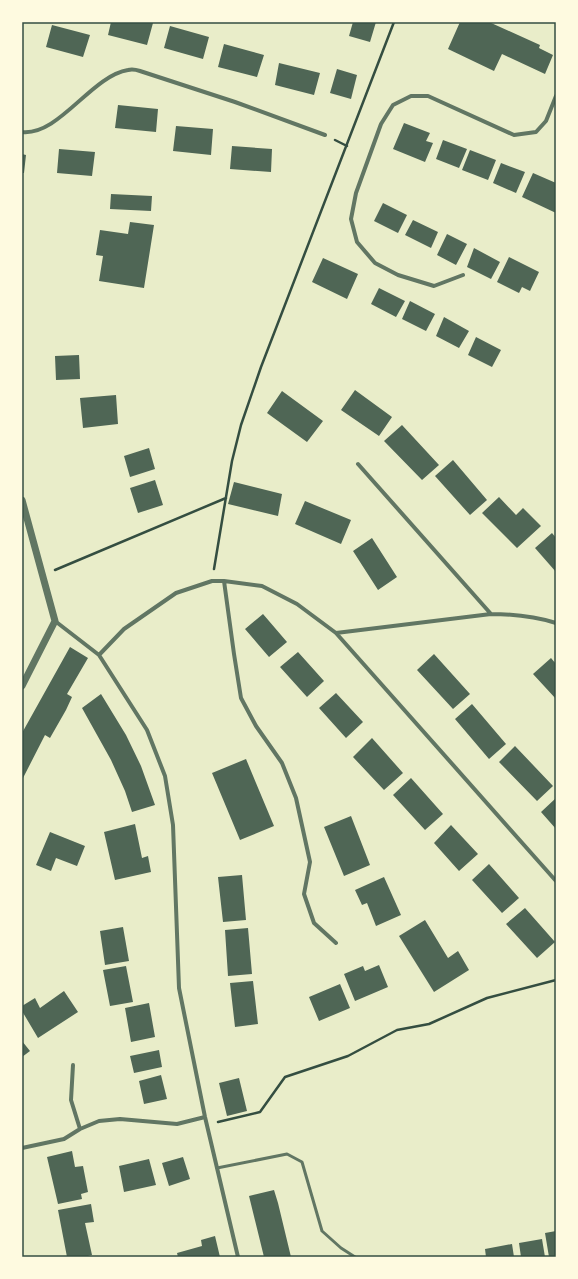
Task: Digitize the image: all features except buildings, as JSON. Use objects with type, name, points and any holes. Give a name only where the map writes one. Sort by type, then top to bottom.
[{"type":"street","points":[[22,132],[44,128],[113,75],[129,69],[140,71],[235,102],[325,136]]},
{"type":"street","points":[[463,275],[434,286],[398,274],[375,263],[357,242],[350,219],[356,193],[381,124],[393,105],[411,96],[428,96],[514,135],[536,132],[546,121],[556,96]]},
{"type":"street","points":[[358,464],[491,614]]},
{"type":"street","points":[[22,500],[55,621],[99,655],[147,730],[165,776],[173,825],[179,988],[205,1117],[238,1257]]},
{"type":"street","points":[[99,655],[124,629],[176,593],[212,581],[262,586],[297,604],[336,633],[556,881]]},
{"type":"street","points":[[224,581],[241,698],[256,726],[282,763],[296,798],[310,862],[304,894],[314,924],[336,943]]},
{"type":"street","points":[[336,633],[491,614],[514,614],[538,617],[556,623]]},
{"type":"street","points":[[22,686],[55,621]]},
{"type":"street","points":[[73,1065],[71,1100],[80,1128]]},
{"type":"street","points":[[22,1148],[64,1139],[80,1128],[99,1120],[120,1119],[177,1124],[205,1117]]},
{"type":"lane","points":[[217,1168],[287,1154],[302,1162],[322,1231],[341,1248],[355,1257]]},
{"type":"path","points":[[212,581],[232,461],[241,426],[261,367],[394,22]]},
{"type":"path","points":[[42,576],[226,498]]},
{"type":"path","points":[[207,1125],[260,1112],[285,1077],[348,1056],[397,1030],[430,1024],[487,998],[556,980]]}]
